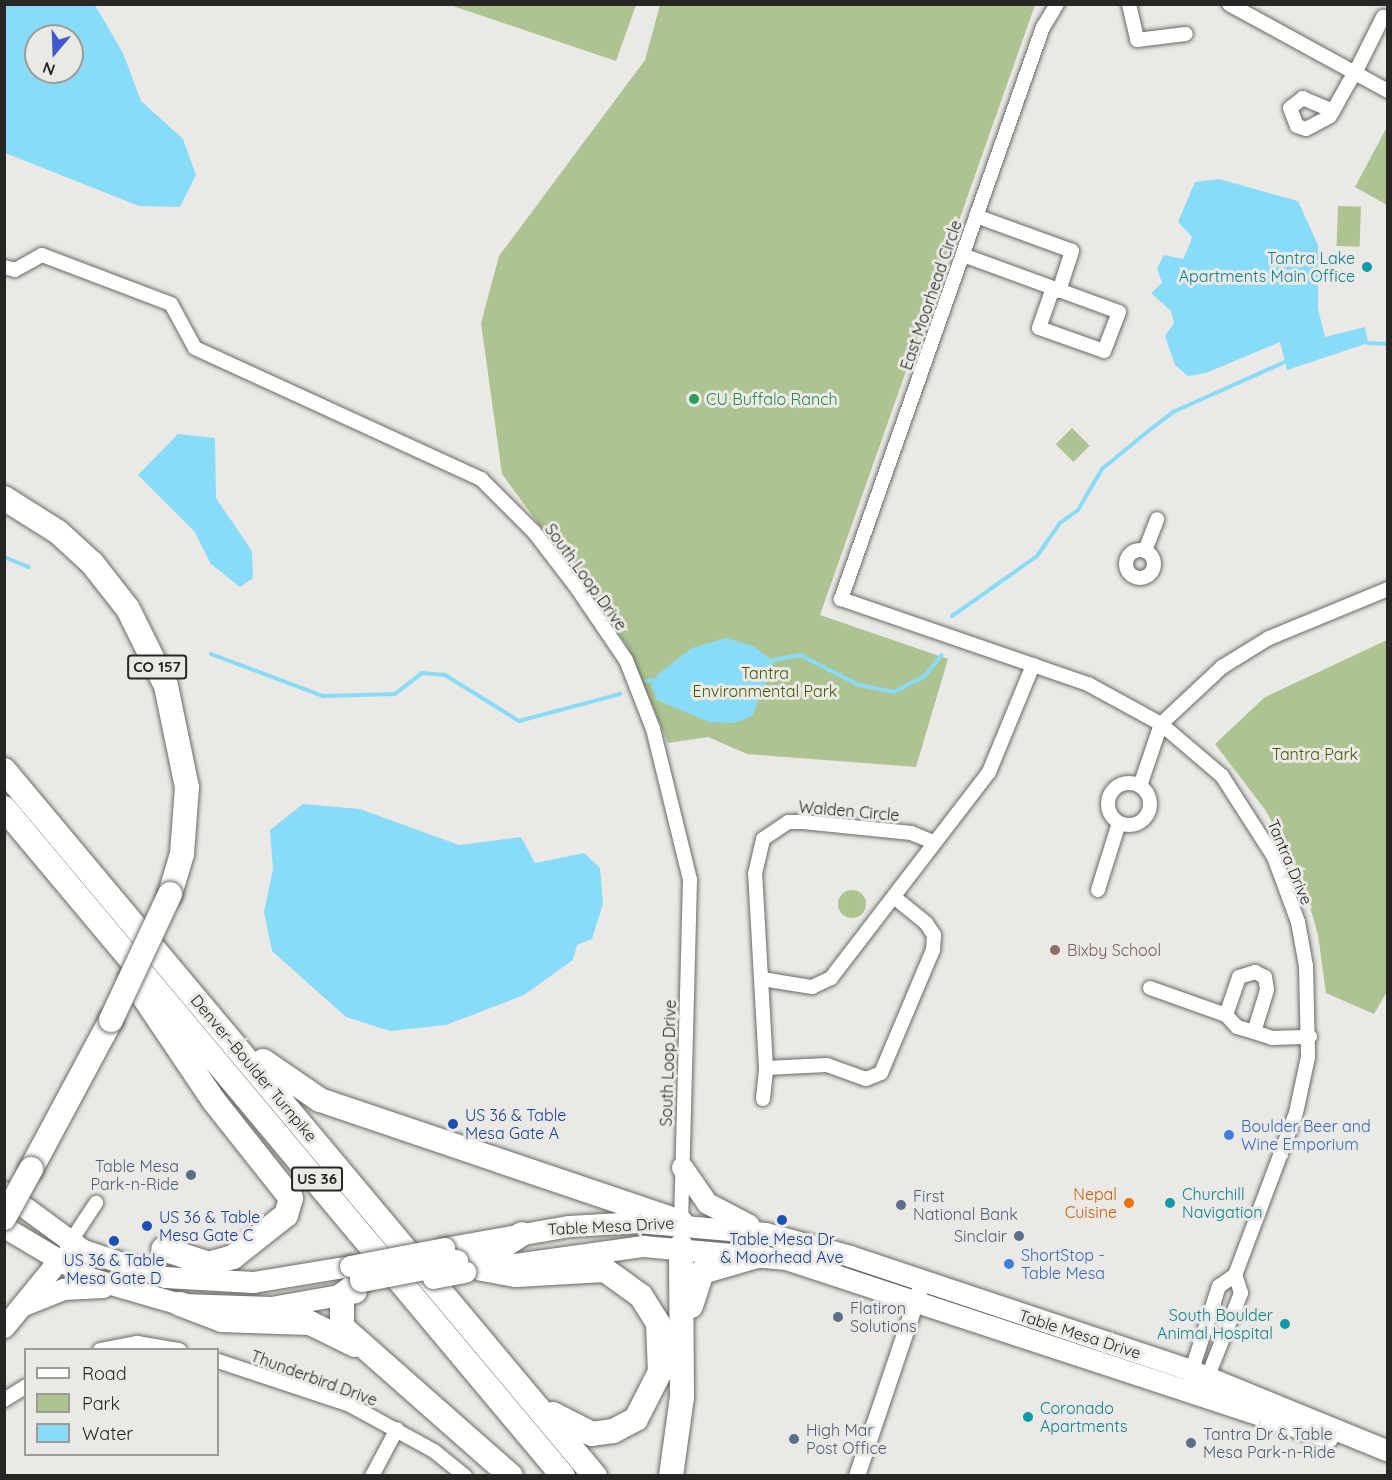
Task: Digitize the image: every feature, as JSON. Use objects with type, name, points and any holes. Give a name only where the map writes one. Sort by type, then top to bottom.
[{"type":"highway","name":"CO 157","points":[[4,498],[58,532],[92,563],[128,609],[166,686],[187,787],[182,854],[170,894],[111,1020],[4,1218]]},
{"type":"highway","name":"Denver–Boulder Turnpike","points":[[4,770],[596,1476]]},
{"type":"highway","name":"Denver–Boulder Turnpike","points":[[4,808],[563,1476]]},
{"type":"highway","points":[[68,884],[188,1065],[290,1193],[286,1215],[233,1257],[209,1264],[163,1250]]},
{"type":"highway","points":[[191,993],[278,1076],[320,1100],[385,1123],[450,1131],[536,1160],[570,1173],[609,1201],[681,1222]]},
{"type":"highway","points":[[682,1167],[712,1207],[763,1244],[699,1275],[683,1349]]},
{"type":"highway","points":[[4,1192],[70,1242],[126,1267],[195,1281],[360,1279],[462,1263],[499,1249],[522,1234]]},
{"type":"highway","name":"Table Mesa Drive","points":[[522,1234],[681,1222],[920,1290],[1191,1380],[1388,1453]]},
{"type":"highway","points":[[4,1227],[57,1262],[110,1286],[180,1304],[222,1320],[310,1323],[365,1350]]},
{"type":"highway","name":"Table Mesa Drive","points":[[462,1263],[597,1249],[763,1244]]},
{"type":"highway","points":[[671,1476],[683,1349],[681,1246]]},
{"type":"highway","points":[[163,1250],[195,1281]]},
{"type":"highway","points":[[4,1327],[57,1262]]},
{"type":"highway","points":[[462,1263],[516,1275],[605,1270],[641,1296],[658,1323],[662,1354],[657,1384],[643,1411],[623,1427],[603,1434],[578,1431],[528,1394]]},
{"type":"highway","points":[[180,1304],[271,1307],[342,1295],[360,1279]]},
{"type":"highway","points":[[21,1306],[63,1289],[110,1286]]},
{"type":"highway","points":[[342,1295],[342,1327],[365,1350],[511,1476]]},
{"type":"highway","name":"Table Mesa Drive","points":[[1191,1380],[1211,1377],[1388,1453]]},
{"type":"street","name":"East Moorhead Circle","points":[[842,599],[1043,27],[1057,4]]},
{"type":"street","points":[[1129,4],[1137,40],[1186,34]]},
{"type":"street","points":[[1229,4],[1251,9],[1354,73],[1388,91]]},
{"type":"street","points":[[1333,111],[1383,17]]},
{"type":"street","points":[[963,255],[1056,289],[1119,312],[1104,351],[1039,328],[1056,289],[1072,251],[976,216]]},
{"type":"street","name":"South Loop Drive","points":[[4,267],[15,270],[42,255],[171,304],[195,348],[481,479],[534,532],[577,588],[626,660],[649,719],[690,880],[681,1246]]},
{"type":"street","points":[[1145,551],[1157,519]]},
{"type":"street","points":[[1140,786],[1161,724],[1250,649],[1388,589]]},
{"type":"street","name":"Tantra Drive","points":[[842,599],[1089,684],[1161,724],[1222,776],[1274,857],[1298,922],[1310,1037],[1296,1113],[1235,1275],[1219,1286],[1191,1380]]},
{"type":"street","points":[[762,979],[812,987],[825,984],[894,897],[1001,751],[1032,665]]},
{"type":"street","points":[[1126,783],[1140,786],[1150,800],[1146,817],[1136,825],[1119,823],[1107,808],[1110,793],[1126,783]]},
{"type":"street","name":"Walden Circle","points":[[763,1099],[766,1068],[755,874],[768,834],[788,822],[803,822],[911,833],[933,842]]},
{"type":"street","points":[[1098,890],[1119,823]]},
{"type":"street","points":[[766,1068],[827,1065],[866,1079],[881,1073],[933,950],[934,935],[926,923],[894,897]]},
{"type":"street","points":[[1226,1014],[1240,976],[1264,975],[1267,993],[1254,1032]]},
{"type":"street","points":[[1150,988],[1226,1014],[1237,1027],[1272,1038],[1310,1037]]},
{"type":"street","points":[[57,1262],[96,1203]]},
{"type":"street","name":"Tantra Drive","points":[[1211,1377],[1241,1293],[1235,1275]]},
{"type":"street","points":[[857,1476],[920,1290]]},
{"type":"street","points":[[111,1348],[137,1343],[166,1348]]},
{"type":"street","name":"Thunderbird Drive","points":[[219,1361],[350,1405],[397,1429],[465,1476]]},
{"type":"street","points":[[4,1400],[24,1387]]},
{"type":"street","points":[[372,1476],[397,1429]]},
{"type":"green space","points":[[450,5],[636,5],[616,61]]},
{"type":"green space","name":"CU Buffalo Ranch","points":[[660,5],[1035,5],[820,615],[948,659],[916,767],[747,754],[708,737],[668,743],[627,645],[502,474],[481,323],[499,256],[645,60]]},
{"type":"green space","points":[[1387,127],[1387,205],[1355,187]]},
{"type":"green space","points":[[1338,206],[1361,207],[1360,247],[1337,246]]},
{"type":"green space","points":[[1072,428],[1090,446],[1073,462],[1056,444]]},
{"type":"green space","name":"Tantra Park","points":[[1387,640],[1388,990],[1374,1014],[1326,993],[1318,935],[1302,878],[1266,811],[1215,744],[1265,697]]},
{"type":"green space","points":[[852,890],[862,894],[866,904],[862,914],[852,918],[842,914],[838,904],[842,894]]},
{"type":"water","points":[[4,5],[95,5],[123,53],[141,101],[183,139],[196,175],[180,207],[139,206],[5,153]]},
{"type":"water","points":[[1219,179],[1298,201],[1318,245],[1318,309],[1325,337],[1365,327],[1368,343],[1287,370],[1280,342],[1206,373],[1188,376],[1175,365],[1165,336],[1174,323],[1171,311],[1151,293],[1162,283],[1157,268],[1164,255],[1183,259],[1189,246],[1192,237],[1178,222],[1195,182]]},
{"type":"water","points":[[178,434],[215,438],[216,498],[252,551],[253,578],[240,587],[211,564],[194,531],[138,475]]},
{"type":"water","points":[[726,638],[753,646],[774,662],[752,716],[735,723],[709,722],[657,700],[651,685],[657,675],[692,648]]},
{"type":"water","points":[[303,804],[360,809],[459,845],[521,837],[535,863],[584,853],[600,868],[603,904],[592,939],[577,945],[573,960],[524,995],[446,1025],[390,1031],[346,1017],[272,951],[264,912],[273,869],[270,830]]},
{"type":"waterway","points":[[1368,343],[1388,344]]},
{"type":"waterway","points":[[952,616],[1037,556],[1060,523],[1078,510],[1102,469],[1152,428],[1173,412],[1285,362]]},
{"type":"waterway","points":[[4,557],[29,567]]},
{"type":"waterway","points":[[211,654],[323,696],[395,694],[422,673],[445,675],[519,721],[620,694]]},
{"type":"waterway","points":[[773,660],[800,655],[859,685],[894,692],[924,677],[942,655]]},
{"type":"waterway","points":[[647,681],[654,680]]},
{"type":"place","name":"Tantra Lake Apartments Main Office","points":[[1367,267]]},
{"type":"place","name":"CU Buffalo Ranch","points":[[694,399]]},
{"type":"place","name":"Bixby School","points":[[1055,950]]},
{"type":"place","name":"US 36 & Table Mesa Gate A","points":[[453,1124]]},
{"type":"place","name":"Boulder Beer and Wine Emporium","points":[[1229,1135]]},
{"type":"place","name":"Table Mesa Park-n-Ride","points":[[191,1175]]},
{"type":"place","name":"Nepal Cuisine","points":[[1129,1203]]},
{"type":"place","name":"Churchill Navigation","points":[[1170,1203]]},
{"type":"place","name":"First National Bank","points":[[901,1205]]},
{"type":"place","name":"Table Mesa Dr & Moorhead Ave","points":[[782,1220]]},
{"type":"place","name":"US 36 & Table Mesa Gate C","points":[[147,1226]]},
{"type":"place","name":"Sinclair","points":[[1019,1236]]},
{"type":"place","name":"US 36 & Table Mesa Gate D","points":[[114,1241]]},
{"type":"place","name":"ShortStop - Table Mesa","points":[[1009,1264]]},
{"type":"place","name":"Flatiron Solutions","points":[[838,1317]]},
{"type":"place","name":"South Boulder Animal Hospital","points":[[1285,1324]]},
{"type":"place","name":"Coronado Apartments","points":[[1028,1417]]},
{"type":"place","name":"High Mar Post Office","points":[[794,1439]]},
{"type":"place","name":"Tantra Dr & Table Mesa Park-n-Ride","points":[[1191,1443]]},
{"type":"park label","name":"Tantra Environmental Park","points":[[765,682]]}]
